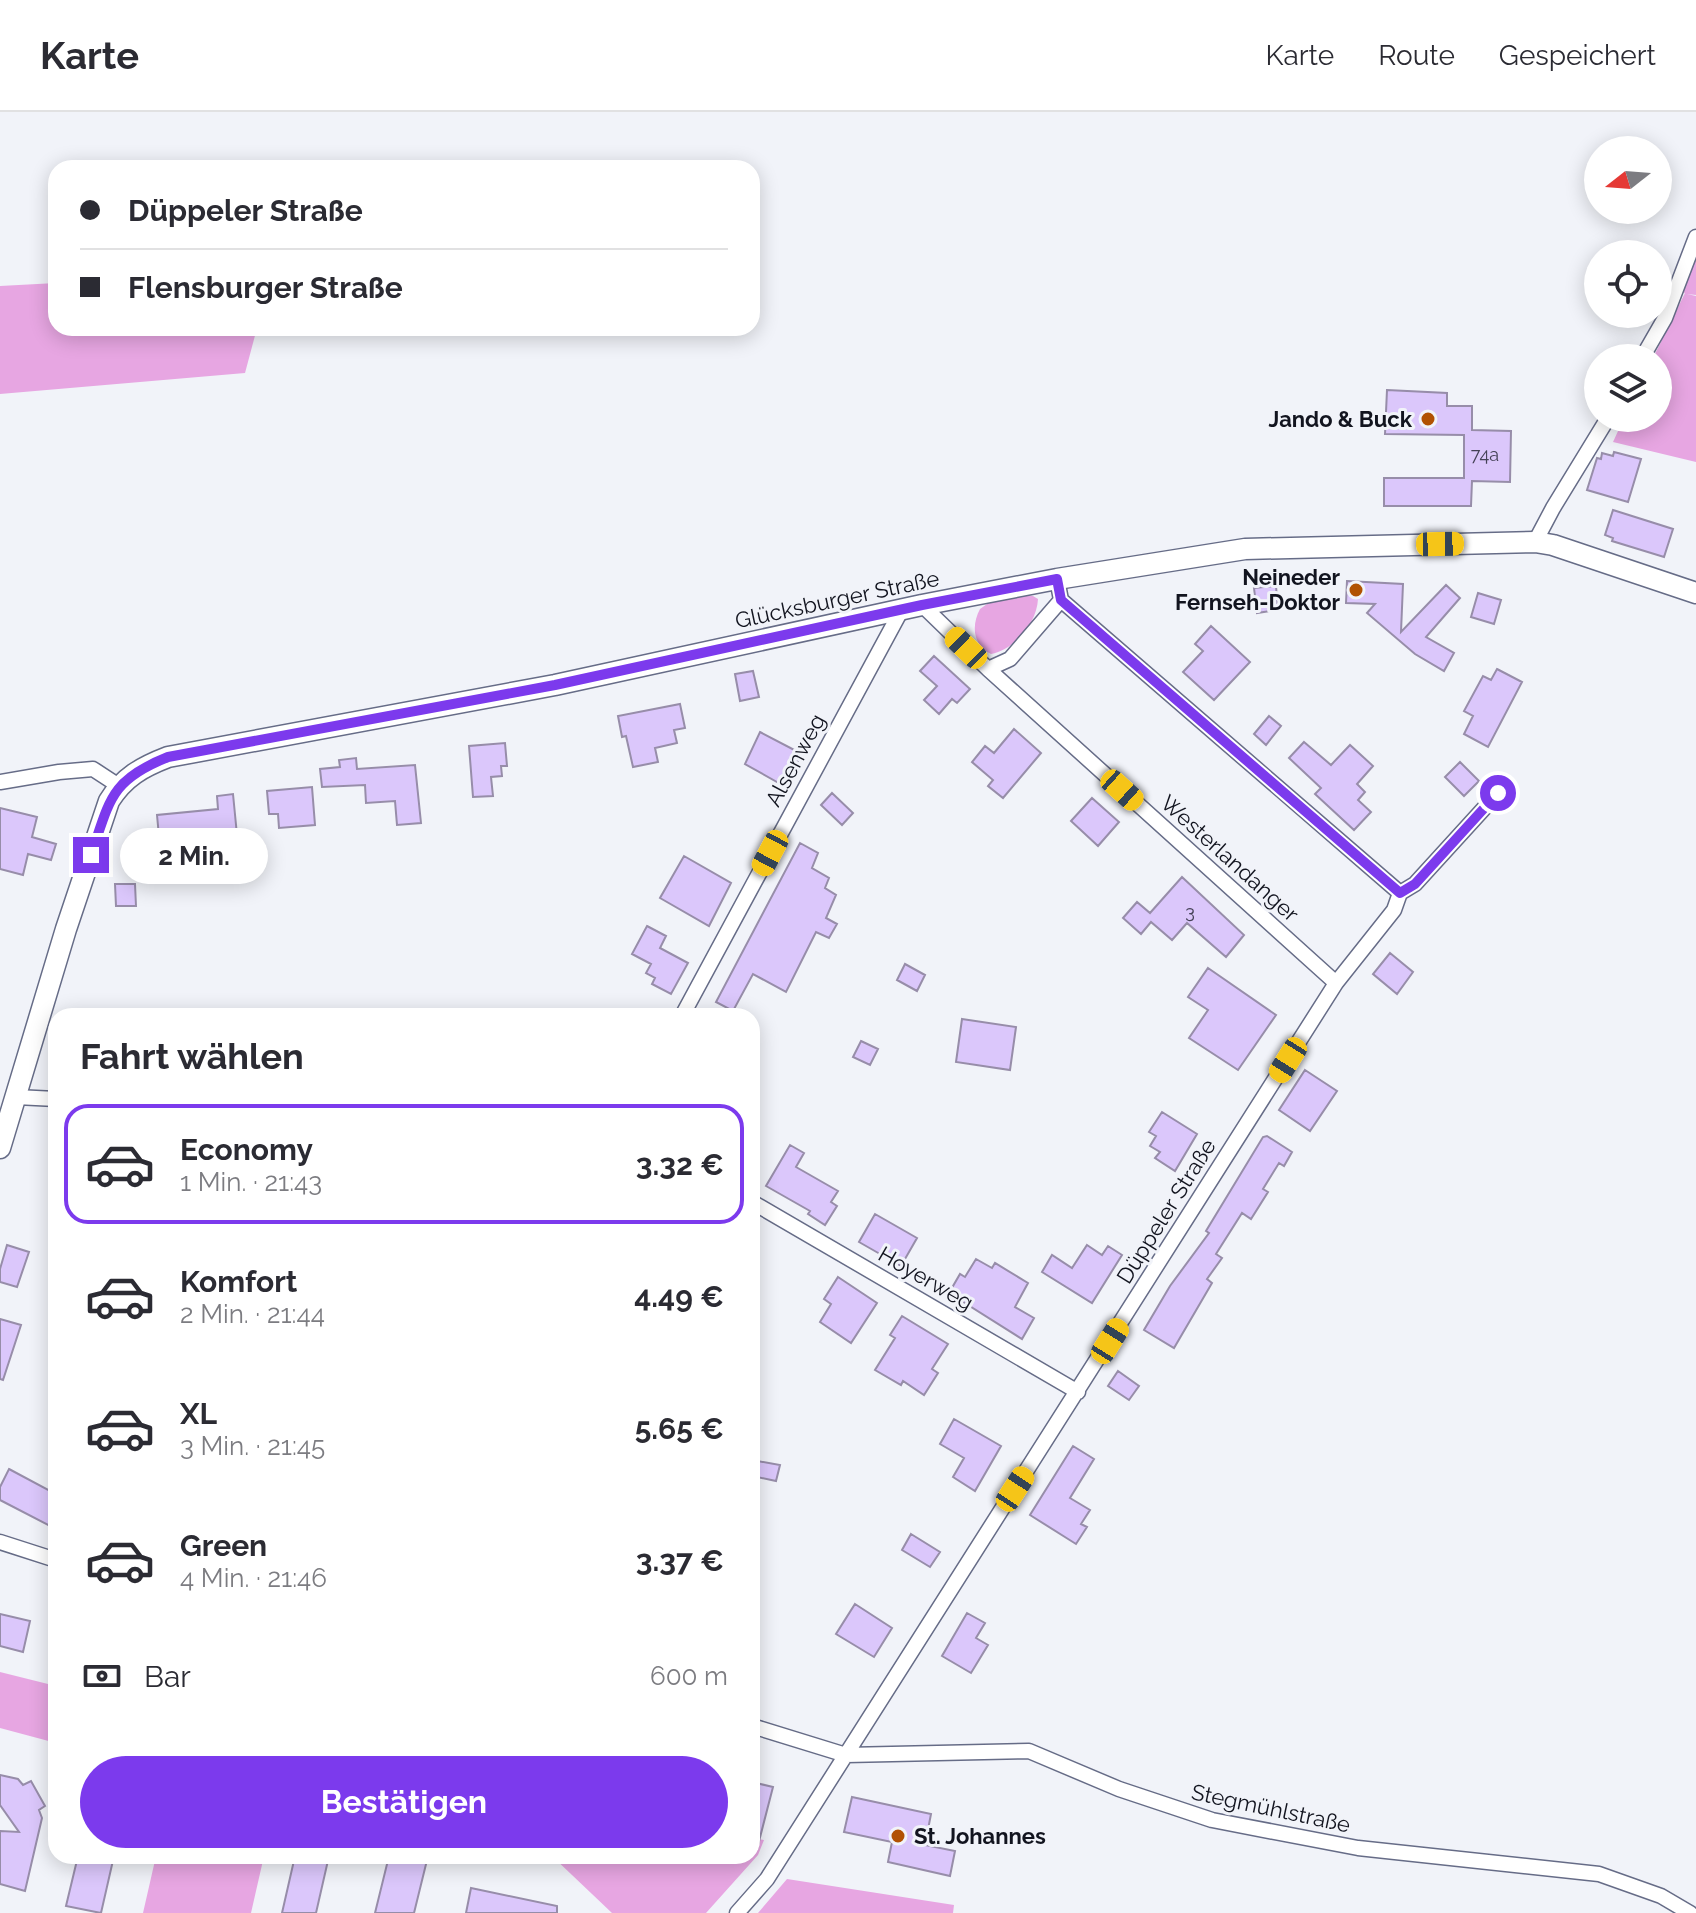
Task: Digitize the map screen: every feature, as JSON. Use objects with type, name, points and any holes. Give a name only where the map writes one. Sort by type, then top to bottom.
[{"type":"street","points":[[1650,344],[1665,318],[1696,237]]},
{"type":"street","points":[[1535,542],[1599,432]]},
{"type":"street","name":"Glücksburger Straße","points":[[119,786],[145,766],[168,757],[555,685],[912,607],[1057,579],[1245,549],[1535,542],[1553,545],[1696,593]]},
{"type":"street","points":[[1057,579],[1061,600],[1400,893]]},
{"type":"street","points":[[988,669],[1010,659],[1061,600]]},
{"type":"street","name":"Westerlandanger","points":[[912,607],[988,669],[1336,983]]},
{"type":"street","name":"Alsenweg","points":[[686,1008],[912,607]]},
{"type":"street","points":[[0,782],[93,769],[119,786],[109,801],[66,929],[0,1148]]},
{"type":"street","name":"Düppeler Straße","points":[[737,1913],[767,1879],[1336,983],[1394,910],[1400,893],[1415,884],[1498,793]]},
{"type":"street","points":[[16,1097],[48,1099]]},
{"type":"street","name":"Hoyerweg","points":[[760,1207],[1078,1392]]},
{"type":"street","points":[[0,1542],[48,1557]]},
{"type":"street","name":"Stegmühlstraße","points":[[760,1728],[846,1755],[1029,1751],[1174,1810],[1212,1820],[1358,1848],[1599,1874],[1661,1896],[1690,1913]]},
{"type":"shaded area","points":[[1696,254],[1696,295],[1687,294],[1696,296],[1696,462],[1613,442],[1618,432],[1672,432],[1672,344],[1660,344],[1668,328],[1672,328],[1672,319],[1685,293],[1682,292]]},
{"type":"shaded area","points":[[48,283],[48,336],[255,336],[245,373],[0,394],[0,286]]},
{"type":"shaded area","points":[[1022,595],[1038,599],[1029,626],[1008,647],[991,654],[980,646],[975,634],[980,609],[990,602]]},
{"type":"shaded area","points":[[0,1672],[48,1684],[48,1741],[0,1728]]},
{"type":"shaded area","points":[[154,1864],[262,1864],[251,1913],[143,1913]]},
{"type":"shaded area","points":[[560,1864],[750,1864],[706,1913],[612,1913]]},
{"type":"shaded area","points":[[787,1879],[954,1905],[953,1913],[758,1913]]},
{"type":"building","points":[[1387,390],[1447,393],[1447,406],[1472,406],[1472,430],[1511,431],[1510,482],[1472,481],[1471,506],[1384,506],[1384,478],[1464,478],[1464,435],[1385,434]]},
{"type":"building","points":[[1614,452],[1641,459],[1628,502],[1587,490],[1597,458],[1601,459],[1602,453],[1613,456]]},
{"type":"building","points":[[1613,510],[1673,529],[1664,557],[1612,541],[1613,538],[1605,535]]},
{"type":"building","points":[[1347,581],[1403,584],[1401,632],[1446,585],[1460,598],[1426,637],[1454,653],[1444,671],[1415,654],[1367,613],[1375,604],[1346,603]]},
{"type":"building","points":[[1276,586],[1278,610],[1257,613],[1254,588]]},
{"type":"building","points":[[1478,593],[1501,600],[1494,624],[1471,617]]},
{"type":"building","points":[[1211,626],[1250,662],[1214,700],[1183,672],[1203,651],[1195,644]]},
{"type":"building","points":[[934,656],[970,689],[957,703],[952,699],[939,714],[924,700],[937,686],[920,671]]},
{"type":"building","points":[[1497,669],[1522,682],[1488,747],[1464,734],[1473,716],[1464,711],[1483,676],[1491,680]]},
{"type":"building","points":[[753,671],[759,697],[740,701],[735,674]]},
{"type":"building","points":[[680,704],[685,728],[674,730],[677,743],[655,748],[658,762],[633,767],[618,716]]},
{"type":"building","points":[[1269,716],[1281,726],[1266,745],[1254,734]]},
{"type":"building","points":[[1014,729],[1041,753],[1003,798],[988,786],[993,780],[972,762],[985,746],[994,753]]},
{"type":"building","points":[[760,732],[802,754],[784,786],[745,764]]},
{"type":"building","points":[[1304,742],[1331,765],[1350,745],[1373,766],[1357,784],[1365,792],[1358,800],[1371,812],[1354,830],[1315,794],[1321,788],[1289,758]]},
{"type":"building","points":[[505,743],[507,766],[501,766],[502,776],[491,777],[493,796],[473,797],[469,746]]},
{"type":"building","points":[[356,758],[357,769],[415,765],[421,823],[397,825],[395,801],[366,803],[365,785],[322,787],[320,769],[340,767],[339,760]]},
{"type":"building","points":[[1460,762],[1479,781],[1464,796],[1445,777]]},
{"type":"building","points":[[312,787],[315,825],[279,828],[278,814],[269,814],[267,791]]},
{"type":"building","points":[[832,793],[853,813],[842,825],[821,805]]},
{"type":"building","points":[[233,794],[237,835],[188,840],[189,856],[161,858],[157,815],[218,809],[217,796]]},
{"type":"building","points":[[1092,798],[1119,822],[1098,846],[1071,821]]},
{"type":"building","points":[[0,808],[37,817],[32,837],[56,844],[51,860],[28,854],[23,875],[0,869]]},
{"type":"building","points":[[800,843],[818,853],[812,868],[829,878],[825,888],[836,895],[826,918],[837,924],[829,938],[816,932],[786,992],[753,974],[735,1008],[716,1002]]},
{"type":"building","points":[[684,856],[731,883],[709,926],[660,898]]},
{"type":"building","points":[[1182,877],[1244,935],[1226,957],[1187,923],[1172,940],[1151,922],[1141,934],[1123,918],[1137,902],[1150,913]]},
{"type":"building","points":[[115,884],[135,884],[136,906],[116,906]]},
{"type":"building","points":[[647,926],[666,936],[660,948],[688,963],[671,994],[652,984],[655,978],[646,973],[651,964],[632,954]]},
{"type":"building","points":[[1390,953],[1413,972],[1397,994],[1373,974]]},
{"type":"building","points":[[905,964],[925,975],[917,991],[897,980]]},
{"type":"building","points":[[1208,968],[1276,1015],[1238,1070],[1189,1038],[1208,1010],[1188,997]]},
{"type":"building","points":[[962,1019],[1016,1027],[1010,1070],[956,1062]]},
{"type":"building","points":[[861,1041],[878,1049],[870,1065],[853,1057]]},
{"type":"building","points":[[1305,1070],[1337,1091],[1310,1131],[1279,1110]]},
{"type":"building","points":[[1162,1112],[1197,1134],[1175,1171],[1155,1158],[1160,1152],[1150,1146],[1156,1136],[1149,1132]]},
{"type":"building","points":[[1267,1136],[1292,1152],[1284,1166],[1279,1163],[1263,1189],[1268,1192],[1251,1219],[1242,1213],[1216,1254],[1222,1258],[1207,1279],[1212,1283],[1174,1348],[1144,1330],[1170,1286],[1209,1233],[1206,1231],[1263,1137]]},
{"type":"building","points":[[790,1145],[804,1153],[796,1167],[838,1191],[831,1202],[837,1206],[825,1225],[808,1214],[810,1211],[766,1186]]},
{"type":"building","points":[[875,1214],[917,1238],[901,1266],[859,1242]]},
{"type":"building","points":[[7,1245],[29,1252],[17,1287],[0,1282],[0,1269]]},
{"type":"building","points":[[1087,1245],[1102,1255],[1108,1246],[1122,1255],[1092,1303],[1042,1272],[1052,1255],[1072,1268]]},
{"type":"building","points":[[976,1259],[992,1268],[995,1263],[1028,1283],[1015,1307],[1034,1318],[1022,1339],[949,1293],[960,1274],[965,1277]]},
{"type":"building","points":[[838,1277],[877,1303],[851,1343],[820,1322],[831,1304],[824,1299]]},
{"type":"building","points":[[902,1316],[948,1344],[932,1369],[938,1373],[924,1395],[903,1381],[901,1385],[875,1370],[895,1338],[890,1335]]},
{"type":"building","points":[[0,1319],[21,1325],[3,1380],[0,1379]]},
{"type":"building","points":[[1118,1371],[1139,1386],[1129,1400],[1108,1386]]},
{"type":"building","points":[[954,1419],[1001,1446],[975,1491],[953,1477],[964,1458],[940,1444]]},
{"type":"building","points":[[1073,1446],[1094,1459],[1070,1498],[1090,1510],[1081,1524],[1087,1527],[1076,1544],[1030,1515]]},
{"type":"building","points":[[760,1461],[780,1465],[776,1481],[760,1478]]},
{"type":"building","points":[[9,1469],[48,1490],[48,1525],[0,1500],[0,1487]]},
{"type":"building","points":[[911,1534],[940,1552],[930,1567],[902,1550]]},
{"type":"building","points":[[855,1604],[892,1628],[874,1657],[836,1634]]},
{"type":"building","points":[[967,1613],[985,1623],[976,1638],[988,1645],[971,1673],[942,1656]]},
{"type":"building","points":[[0,1614],[30,1621],[23,1652],[0,1646]]},
{"type":"building","points":[[0,1775],[18,1779],[23,1785],[31,1781],[45,1806],[39,1810],[42,1818],[25,1891],[0,1884],[0,1831],[19,1832],[0,1805]]},
{"type":"building","points":[[760,1784],[773,1787],[760,1837]]},
{"type":"building","points":[[852,1797],[931,1814],[925,1845],[955,1851],[950,1876],[888,1862],[892,1842],[844,1832]]},
{"type":"building","points":[[76,1864],[112,1864],[101,1913],[66,1906]]},
{"type":"building","points":[[293,1864],[327,1864],[316,1913],[282,1913]]},
{"type":"building","points":[[387,1864],[426,1864],[414,1913],[375,1913]]},
{"type":"building","points":[[471,1888],[557,1906],[557,1913],[466,1913]]},
{"type":"place","name":"Jando & Buck","points":[[1428,419]]},
{"type":"place","name":"Neineder Fernseh-Doktor","points":[[1356,590]]},
{"type":"place","name":"St. Johannes","points":[[898,1836]]},
{"type":"route","points":[[91,855],[109,801],[119,786],[145,766],[168,757],[555,685],[922,605],[1057,579],[1061,600],[1400,893],[1415,884],[1498,793]]}]
